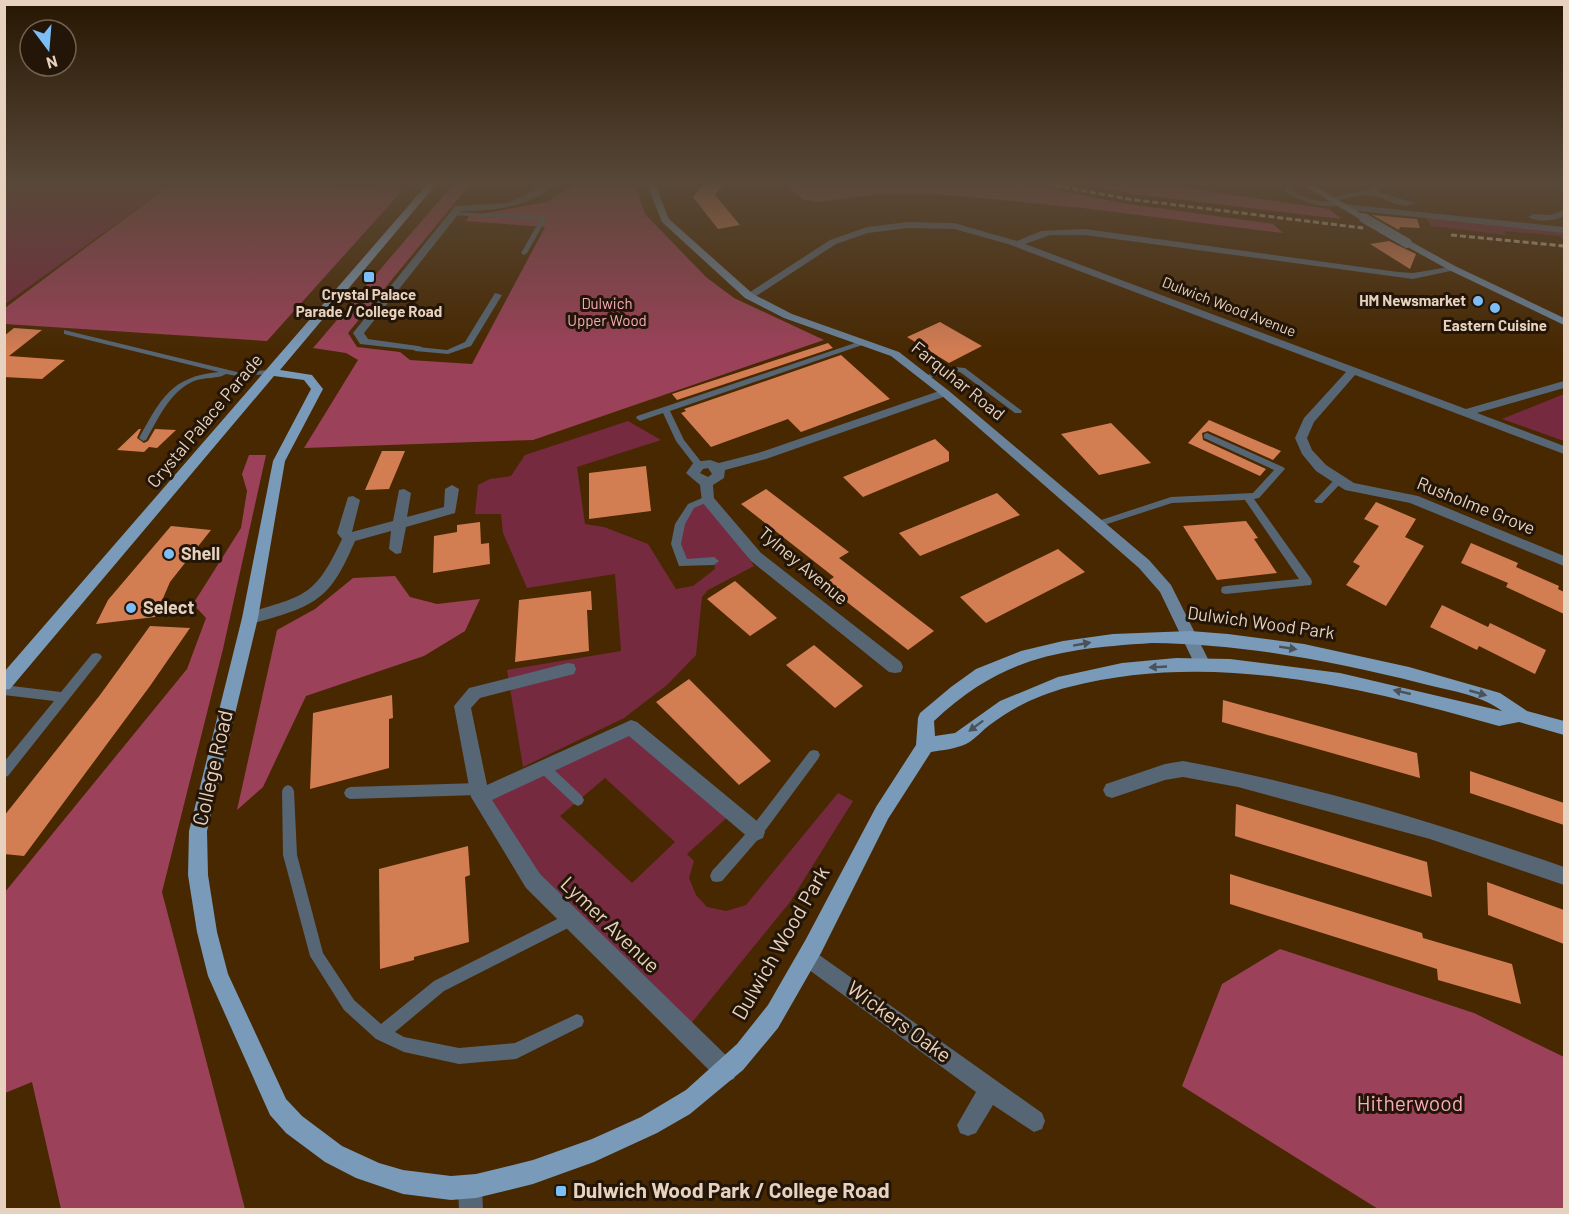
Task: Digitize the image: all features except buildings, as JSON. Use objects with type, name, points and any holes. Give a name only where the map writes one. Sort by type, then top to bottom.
[{"type":"main road","name":"Crystal Palace Parade","points":[[4,684],[385,239]]},
{"type":"main road","name":"College Road","points":[[271,372],[308,376],[317,389],[279,461],[250,618],[198,831],[198,875],[207,932],[218,976],[278,1107],[290,1122],[319,1146],[360,1166],[404,1183],[450,1188],[470,1198]]},
{"type":"main road","name":"Dulwich Wood Park","points":[[470,1198],[528,1173],[612,1142],[670,1113],[726,1071],[756,1040],[808,957],[874,828],[895,791],[926,745],[926,718],[965,685],[992,669],[1041,651],[1108,639],[1191,636],[1303,650],[1392,670],[1497,699],[1520,715],[1564,728]]},
{"type":"main road","name":"Dulwich Wood Park","points":[[926,745],[958,740],[1001,708],[1051,685],[1114,670],[1203,665],[1279,671],[1364,684],[1499,718],[1520,715]]},
{"type":"street","points":[[418,349],[364,342],[358,333],[434,239]]},
{"type":"street","name":"Farquhar Road","points":[[684,239],[748,296],[788,316],[895,354],[945,393],[1144,564],[1166,589],[1191,636],[1203,665]]},
{"type":"street","name":"Dulwich Wood Avenue","points":[[748,296],[833,242],[842,239]]},
{"type":"street","name":"Dulwich Wood Avenue","points":[[999,239],[1564,450]]},
{"type":"street","points":[[1018,244],[1027,239]]},
{"type":"street","points":[[1133,239],[1398,275],[1413,276],[1452,268]]},
{"type":"street","points":[[1400,239],[1452,268],[1564,322]]},
{"type":"street","name":"Rusholme Grove","points":[[1352,372],[1308,421],[1301,438],[1306,451],[1321,468],[1350,487],[1413,499],[1564,561]]},
{"type":"street","points":[[1465,413],[1564,384]]},
{"type":"street","points":[[718,468],[719,475],[706,482],[696,479],[692,473],[699,465],[710,464],[718,468],[762,456],[945,393]]},
{"type":"street","points":[[706,482],[707,499]]},
{"type":"street","points":[[250,618],[284,610],[320,590],[334,571],[349,538],[450,510],[452,489]]},
{"type":"street","points":[[396,549],[404,493]]},
{"type":"street","name":"Tylney Avenue","points":[[707,499],[756,557],[895,667]]},
{"type":"street","points":[[349,538],[344,532],[353,500]]},
{"type":"street","name":"Lymer Avenue","points":[[568,669],[475,693],[462,705],[479,793],[533,881],[726,1071]]},
{"type":"street","points":[[479,793],[544,768],[631,727],[756,832]]},
{"type":"street","points":[[1112,790],[1165,772],[1183,769],[1238,779],[1430,830],[1564,876]]},
{"type":"street","name":"Wickers Oake","points":[[808,957],[1034,1121]]},
{"type":"street","points":[[968,1125],[991,1088]]},
{"type":"lane","points":[[524,253],[532,239]]},
{"type":"lane","points":[[418,349],[448,352],[468,344],[498,295]]},
{"type":"lane","points":[[67,332],[237,374]]},
{"type":"lane","points":[[640,418],[864,343]]},
{"type":"lane","points":[[925,377],[954,369],[962,370],[1018,411]]},
{"type":"lane","points":[[143,438],[169,393],[178,386],[203,375],[271,372]]},
{"type":"lane","points":[[666,410],[680,441],[699,465]]},
{"type":"lane","points":[[1098,524],[1171,500],[1256,496],[1280,469],[1208,436]]},
{"type":"lane","points":[[1319,501],[1340,480]]},
{"type":"lane","points":[[1226,590],[1307,582],[1248,497]]},
{"type":"lane","points":[[707,499],[691,506],[680,524],[675,544],[683,563],[714,561]]},
{"type":"lane","points":[[4,772],[96,657]]},
{"type":"lane","points":[[4,690],[63,697]]},
{"type":"lane","points":[[717,876],[756,832],[814,755]]},
{"type":"lane","points":[[544,768],[578,800]]},
{"type":"lane","points":[[288,790],[290,855],[316,956],[349,1005],[381,1034],[404,1044],[459,1056],[516,1051],[577,1021]]},
{"type":"lane","points":[[350,793],[479,793]]},
{"type":"lane","points":[[381,1034],[439,986],[571,919]]},
{"type":"shaded area","points":[[5,239],[96,239],[5,304]]},
{"type":"shaded area","points":[[1564,394],[1564,441],[1502,419]]},
{"type":"shaded area","points":[[628,421],[661,440],[577,467],[585,524],[604,527],[648,544],[676,589],[693,586],[715,569],[714,561],[683,563],[676,544],[691,506],[707,499],[754,566],[708,590],[702,597],[696,655],[667,685],[624,718],[523,767],[507,670],[621,651],[615,574],[527,588],[503,533],[501,514],[475,514],[478,485],[490,479],[511,476],[525,455]]},
{"type":"shaded area","points":[[631,727],[733,812],[687,854],[694,861],[689,878],[696,895],[707,907],[726,911],[746,905],[838,793],[853,801],[790,902],[685,1031],[533,881],[480,797]],"holes":[[[605,778],[675,842],[632,883],[560,816]]]},
{"type":"green space","points":[[98,239],[359,239],[267,341],[5,324],[5,308]]},
{"type":"green space","name":"Dulwich Upper Wood","points":[[407,239],[425,239],[348,333],[357,347],[400,352],[410,360],[472,364],[539,239],[669,239],[706,277],[734,298],[824,340],[533,440],[304,448],[358,360],[346,353],[313,348]]},
{"type":"green space","points":[[249,455],[266,455],[223,649],[162,892],[245,1209],[61,1209],[32,1082],[5,1093],[5,892],[187,669],[206,618],[193,604],[241,528],[247,491],[242,474]]},
{"type":"green space","points":[[395,576],[410,597],[437,604],[480,599],[465,631],[424,656],[306,696],[263,787],[237,810],[277,630],[315,609],[353,578]]},
{"type":"green space","name":"Hitherwood","points":[[1280,949],[1474,1013],[1564,1057],[1564,1209],[1378,1209],[1182,1086],[1222,984]]},
{"type":"railway","points":[[1489,239],[1564,246]]},
{"type":"place","name":"Crystal Palace Parade / College Road","points":[[369,277]]},
{"type":"place","name":"HM Newsmarket","points":[[1478,301]]},
{"type":"place","name":"Eastern Cuisine","points":[[1495,308]]},
{"type":"place","name":"Shell","points":[[169,554]]},
{"type":"place","name":"Select","points":[[131,608]]},
{"type":"place","name":"Dulwich Wood Park / College Road","points":[[561,1191]]}]
